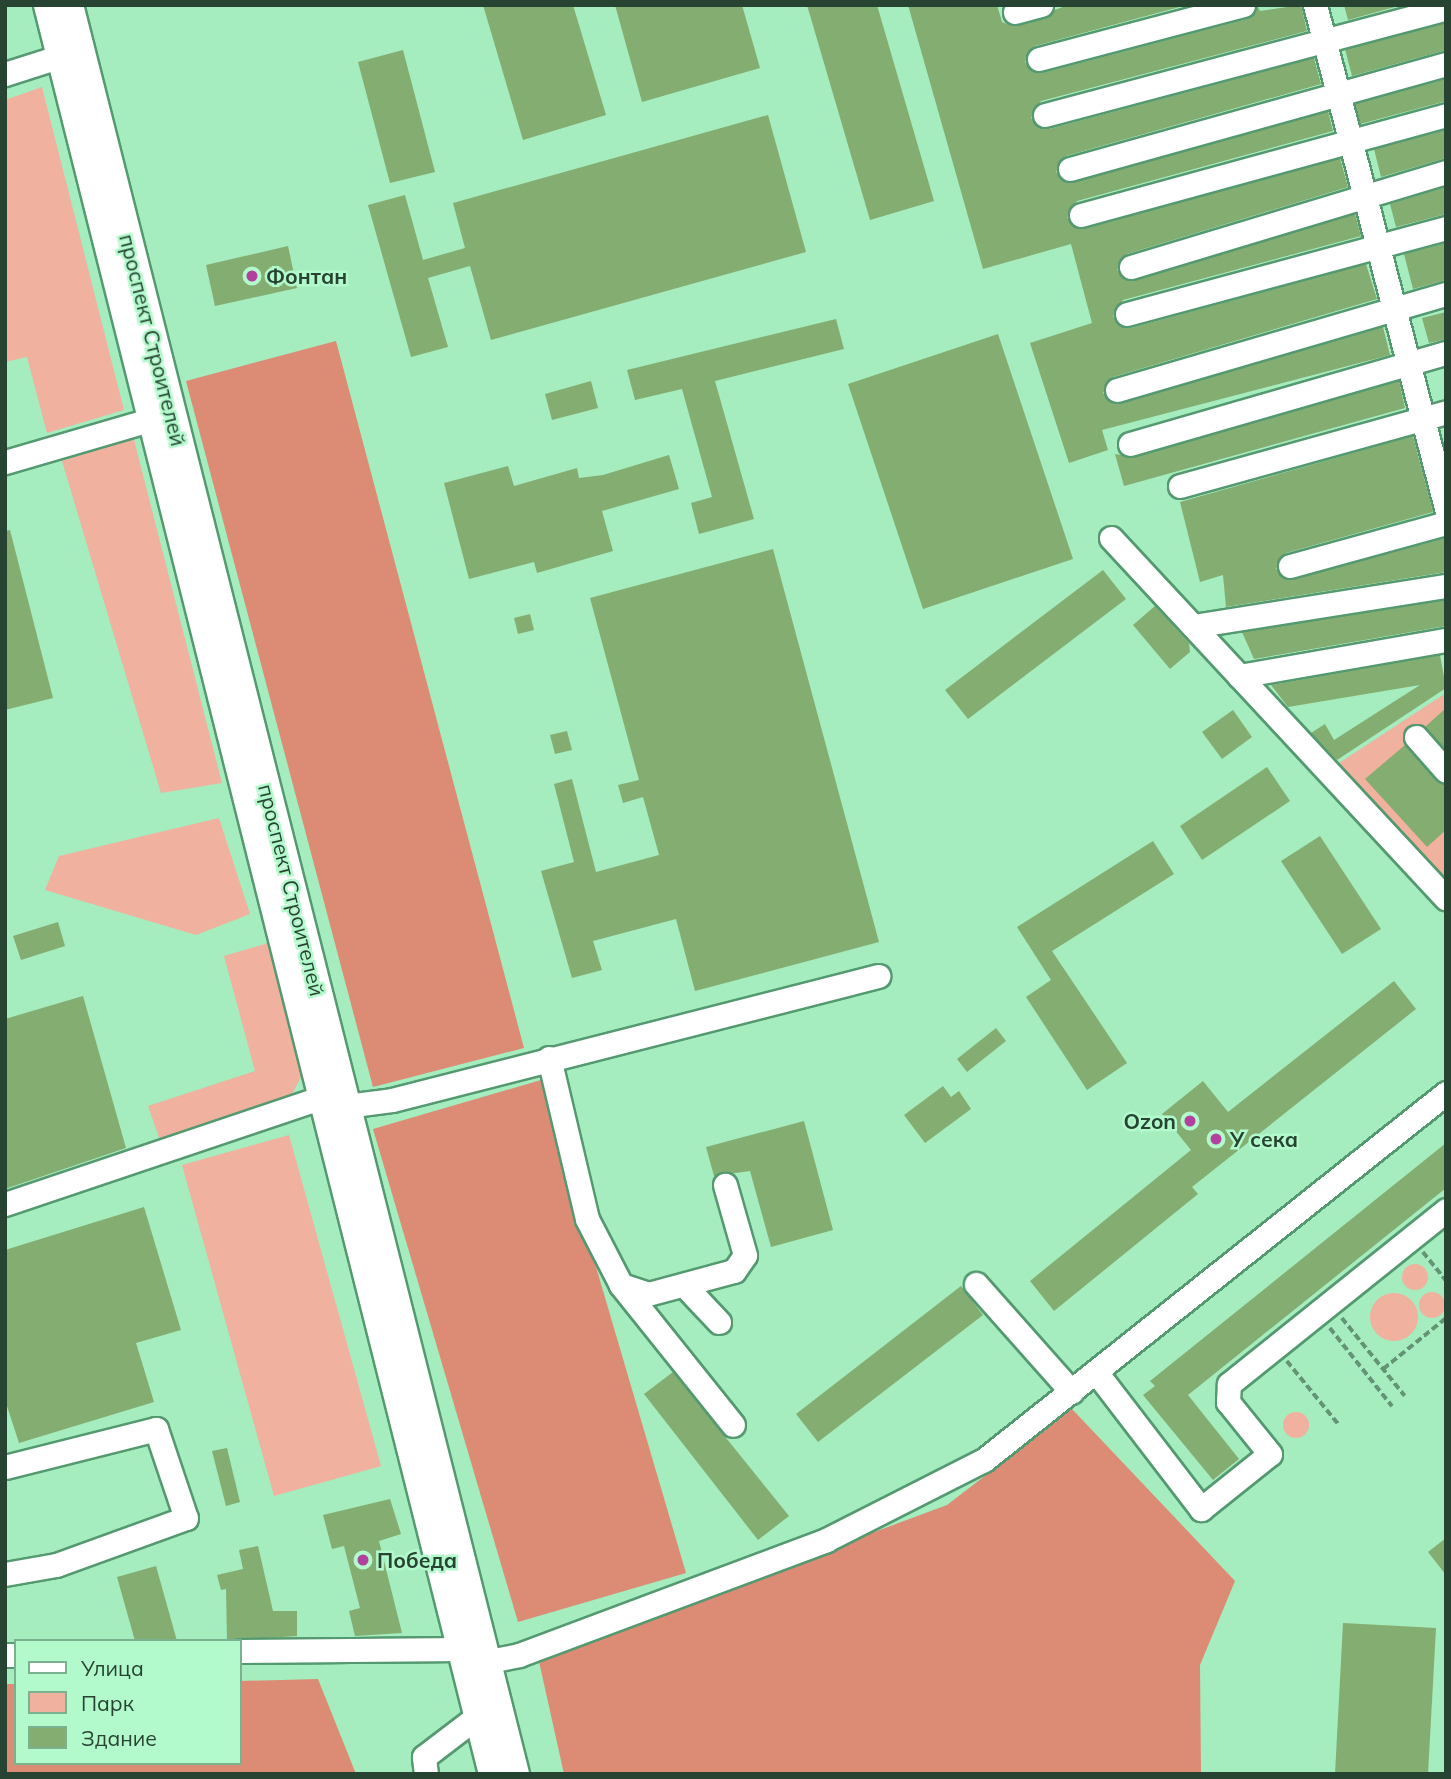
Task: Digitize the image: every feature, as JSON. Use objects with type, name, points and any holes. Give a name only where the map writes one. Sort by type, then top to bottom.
[{"type":"main road","name":"проспект Строителей","points":[[48,5],[70,52],[473,1658],[515,1774]]},
{"type":"main road","name":"проспект Строителей","points":[[69,5],[70,52]]},
{"type":"main road","name":"проспект Строителей","points":[[473,1658],[479,1715],[493,1774]]},
{"type":"street","points":[[1015,12],[1041,5]]},
{"type":"street","points":[[1040,59],[1242,5]]},
{"type":"street","points":[[1315,5],[1382,246],[1393,309],[1446,508]]},
{"type":"street","points":[[1045,115],[1446,8]]},
{"type":"street","points":[[5,74],[70,52]]},
{"type":"street","points":[[1070,170],[1446,64]]},
{"type":"street","points":[[1081,215],[1446,115]]},
{"type":"street","points":[[1131,267],[1446,172]]},
{"type":"street","points":[[1127,314],[1446,228]]},
{"type":"street","points":[[1116,390],[1446,294]]},
{"type":"street","points":[[1130,444],[1446,353]]},
{"type":"street","points":[[1180,486],[1446,412]]},
{"type":"street","points":[[5,462],[162,417]]},
{"type":"street","points":[[1290,566],[1446,523]]},
{"type":"street","points":[[1111,538],[1442,888]]},
{"type":"street","points":[[1193,626],[1446,586]]},
{"type":"street","points":[[1240,676],[1446,640]]},
{"type":"street","points":[[1416,737],[1446,771]]},
{"type":"street","points":[[5,1204],[335,1101],[391,1100],[878,975]]},
{"type":"street","points":[[549,1058],[587,1219],[621,1285],[733,1425]]},
{"type":"street","points":[[242,1651],[473,1658],[519,1655],[826,1540],[984,1460],[1446,1093]]},
{"type":"street","points":[[621,1285],[648,1294],[734,1271],[746,1255],[725,1185]]},
{"type":"street","points":[[1096,1372],[1201,1510],[1269,1454],[1225,1390],[1446,1210]]},
{"type":"street","points":[[976,1283],[1072,1392]]},
{"type":"street","points":[[684,1285],[719,1322]]},
{"type":"street","points":[[5,1467],[156,1429],[186,1518],[57,1565],[5,1574]]},
{"type":"street","points":[[426,1774],[424,1757],[479,1715]]},
{"type":"path","points":[[1411,1237],[1446,1280]]},
{"type":"path","points":[[1323,1308],[1383,1369],[1405,1396]]},
{"type":"path","points":[[1323,1308],[1392,1406]]},
{"type":"path","points":[[1383,1369],[1446,1318]]},
{"type":"path","points":[[1281,1354],[1339,1426]]},
{"type":"green space","points":[[42,87],[124,410],[47,433],[27,357],[5,362],[5,100]]},
{"type":"green space","points":[[133,436],[222,783],[161,793],[62,461]]},
{"type":"green space","points":[[1446,693],[1446,881],[1336,765]]},
{"type":"green space","points":[[219,818],[250,914],[196,935],[45,890],[59,856]]},
{"type":"green space","points":[[268,943],[302,1075],[288,1102],[161,1143],[148,1106],[255,1071],[224,956]]},
{"type":"green space","points":[[289,1135],[381,1466],[274,1496],[182,1165]]},
{"type":"green space","points":[[1415,1264],[1424,1268],[1428,1277],[1424,1286],[1415,1290],[1406,1286],[1402,1277],[1406,1268]]},
{"type":"green space","points":[[1432,1292],[1441,1296],[1445,1305],[1441,1314],[1432,1318],[1423,1314],[1419,1305],[1423,1296]]},
{"type":"green space","points":[[1394,1293],[1411,1300],[1418,1317],[1411,1334],[1394,1341],[1377,1334],[1370,1317],[1377,1300]]},
{"type":"green space","points":[[1296,1412],[1306,1415],[1309,1425],[1306,1435],[1296,1438],[1286,1435],[1283,1425],[1286,1415]]},
{"type":"shaded area","points":[[336,341],[524,1048],[373,1087],[186,381]]},
{"type":"shaded area","points":[[541,1080],[686,1573],[518,1622],[373,1129]]},
{"type":"shaded area","points":[[1072,1409],[1235,1581],[1200,1665],[1201,1774],[564,1774],[538,1657],[947,1505]]},
{"type":"shaded area","points":[[318,1679],[356,1774],[5,1774],[5,1684],[14,1684],[14,1765],[242,1765],[242,1681]]},
{"type":"building","points":[[483,5],[573,5],[606,115],[523,140]]},
{"type":"building","points":[[615,5],[742,5],[760,68],[642,102]]},
{"type":"building","points":[[807,5],[877,5],[934,201],[870,220]]},
{"type":"building","points":[[908,5],[997,5],[1002,22],[1012,26],[1068,5],[1187,5],[1035,46],[1025,62],[1042,73],[1247,19],[1257,5],[1260,11],[1301,5],[1307,31],[1041,101],[1031,118],[1049,129],[1314,58],[1321,84],[1066,156],[1056,172],[1074,182],[1328,111],[1333,131],[1077,201],[1067,218],[1085,228],[1340,158],[1348,187],[1127,254],[1117,270],[1135,280],[1355,214],[1361,236],[1123,300],[1113,317],[1131,328],[1366,264],[1377,299],[1113,377],[1103,393],[1121,403],[1383,327],[1390,355],[1102,430],[1108,450],[1069,463],[1030,343],[1092,323],[1071,244],[983,269]]},
{"type":"building","points":[[1344,5],[1402,5],[1348,20]]},
{"type":"building","points":[[1446,23],[1446,50],[1352,76],[1345,49]]},
{"type":"building","points":[[403,50],[435,172],[390,183],[358,62]]},
{"type":"building","points":[[1446,79],[1446,101],[1360,124],[1355,104]]},
{"type":"building","points":[[768,115],[806,252],[491,340],[470,266],[428,278],[448,347],[411,357],[368,205],[405,195],[423,260],[465,248],[453,203]]},
{"type":"building","points":[[1446,130],[1446,158],[1381,177],[1374,149]]},
{"type":"building","points":[[1446,187],[1446,214],[1396,227],[1390,204]]},
{"type":"building","points":[[1446,243],[1446,280],[1413,289],[1404,254]]},
{"type":"building","name":"Фонтан","points":[[288,246],[297,288],[215,306],[206,265]]},
{"type":"building","points":[[1446,312],[1446,339],[1429,343],[1422,318]]},
{"type":"building","points":[[836,319],[844,349],[715,381],[754,519],[699,534],[691,503],[712,497],[682,389],[635,400],[627,370]]},
{"type":"building","points":[[998,334],[1073,559],[923,609],[848,384]]},
{"type":"building","points":[[591,381],[598,408],[552,420],[545,394]]},
{"type":"building","points":[[1399,381],[1405,408],[1124,486],[1115,454],[1134,457]]},
{"type":"building","points":[[1413,436],[1433,512],[1286,553],[1276,569],[1294,579],[1446,538],[1446,572],[1226,607],[1223,575],[1200,582],[1180,502]]},
{"type":"building","points":[[669,455],[679,489],[602,511],[613,551],[537,573],[534,562],[469,579],[444,483],[508,466],[514,486],[577,468],[579,478],[603,475]]},
{"type":"building","points":[[10,530],[53,698],[5,710],[5,531]]},
{"type":"building","points":[[773,549],[879,942],[695,991],[676,919],[593,941],[602,970],[572,978],[541,871],[574,862],[554,784],[572,779],[596,872],[659,855],[643,797],[623,803],[618,785],[639,780],[590,598]]},
{"type":"building","points":[[1103,570],[1126,599],[968,719],[945,690]]},
{"type":"building","points":[[1446,600],[1446,626],[1254,659],[1242,632]]},
{"type":"building","points":[[1155,606],[1189,643],[1190,652],[1170,669],[1133,625]]},
{"type":"building","points":[[530,614],[534,630],[518,634],[514,618]]},
{"type":"building","points":[[1440,655],[1446,688],[1337,760],[1311,733],[1325,724],[1334,740],[1420,685],[1288,707],[1271,685]]},
{"type":"building","points":[[1446,708],[1446,750],[1425,727]]},
{"type":"building","points":[[1233,710],[1252,737],[1222,759],[1202,732]]},
{"type":"building","points":[[567,731],[572,750],[555,754],[550,735]]},
{"type":"building","points":[[1405,745],[1446,785],[1446,830],[1427,847],[1365,779]]},
{"type":"building","points":[[1267,767],[1290,801],[1202,860],[1180,826]]},
{"type":"building","points":[[1320,836],[1381,929],[1342,954],[1281,861]]},
{"type":"building","points":[[1153,841],[1174,874],[1052,951],[1127,1063],[1087,1090],[1026,997],[1051,980],[1017,927]]},
{"type":"building","points":[[58,922],[65,946],[21,960],[13,936]]},
{"type":"building","points":[[1394,981],[1416,1009],[1192,1187],[1198,1194],[1054,1311],[1030,1281],[1191,1150],[1162,1114],[1203,1081],[1228,1112]]},
{"type":"building","points":[[83,996],[126,1148],[5,1189],[5,1019]]},
{"type":"building","points":[[996,1028],[1006,1041],[967,1072],[957,1059]]},
{"type":"building","points":[[943,1086],[951,1097],[959,1091],[971,1109],[925,1143],[904,1115]]},
{"type":"building","points":[[804,1121],[833,1230],[771,1247],[750,1171],[714,1176],[706,1147]]},
{"type":"building","points":[[1446,1143],[1446,1188],[1188,1395],[1239,1459],[1213,1480],[1143,1395],[1155,1386],[1150,1381]]},
{"type":"building","points":[[144,1207],[181,1330],[136,1343],[154,1402],[19,1443],[5,1400],[5,1250]]},
{"type":"building","points":[[961,1286],[983,1315],[818,1442],[796,1414]]},
{"type":"building","points":[[673,1372],[789,1516],[758,1540],[644,1394]]},
{"type":"building","points":[[227,1448],[240,1502],[226,1506],[212,1451]]},
{"type":"building","points":[[390,1499],[401,1534],[379,1541],[402,1633],[355,1636],[349,1611],[360,1608],[344,1546],[332,1549],[323,1515]]},
{"type":"building","points":[[1446,1538],[1446,1575],[1428,1552]]},
{"type":"building","points":[[258,1546],[273,1611],[297,1611],[297,1636],[227,1639],[226,1589],[221,1590],[217,1575],[243,1569],[239,1550]]},
{"type":"building","points":[[156,1566],[176,1639],[134,1639],[117,1577]]},
{"type":"building","points":[[1343,1623],[1436,1628],[1428,1774],[1335,1774]]},
{"type":"place","name":"Фонтан","points":[[252,276]]},
{"type":"place","name":"Ozon","points":[[1190,1121]]},
{"type":"place","name":"У сека","points":[[1216,1139]]},
{"type":"place","name":"Победа","points":[[363,1560]]}]
